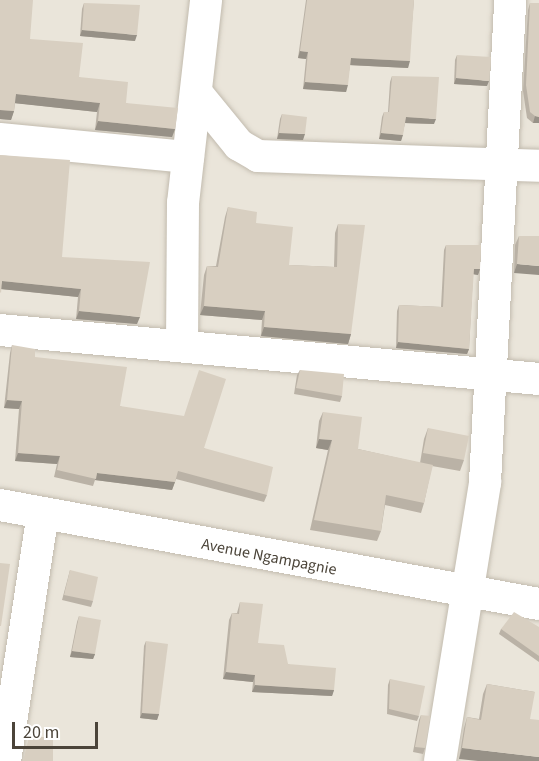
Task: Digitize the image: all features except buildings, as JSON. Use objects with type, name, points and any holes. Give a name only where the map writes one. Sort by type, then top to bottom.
[{"type":"street","points":[[182,346],[188,157],[199,96],[206,0]]},
{"type":"street","points":[[440,761],[470,595],[492,379],[510,0]]},
{"type":"street","points":[[199,96],[239,145],[258,156],[503,169],[539,166]]},
{"type":"street","points":[[0,139],[188,157]]},
{"type":"street","points":[[0,330],[182,346],[492,379],[539,379]]},
{"type":"street","name":"Avenue Ngampagnie","points":[[0,505],[470,595],[539,604]]},
{"type":"street","points":[[5,761],[9,670],[43,514]]},
{"type":"shaded area","points":[[0,0],[539,0],[539,761],[0,761]]}]
